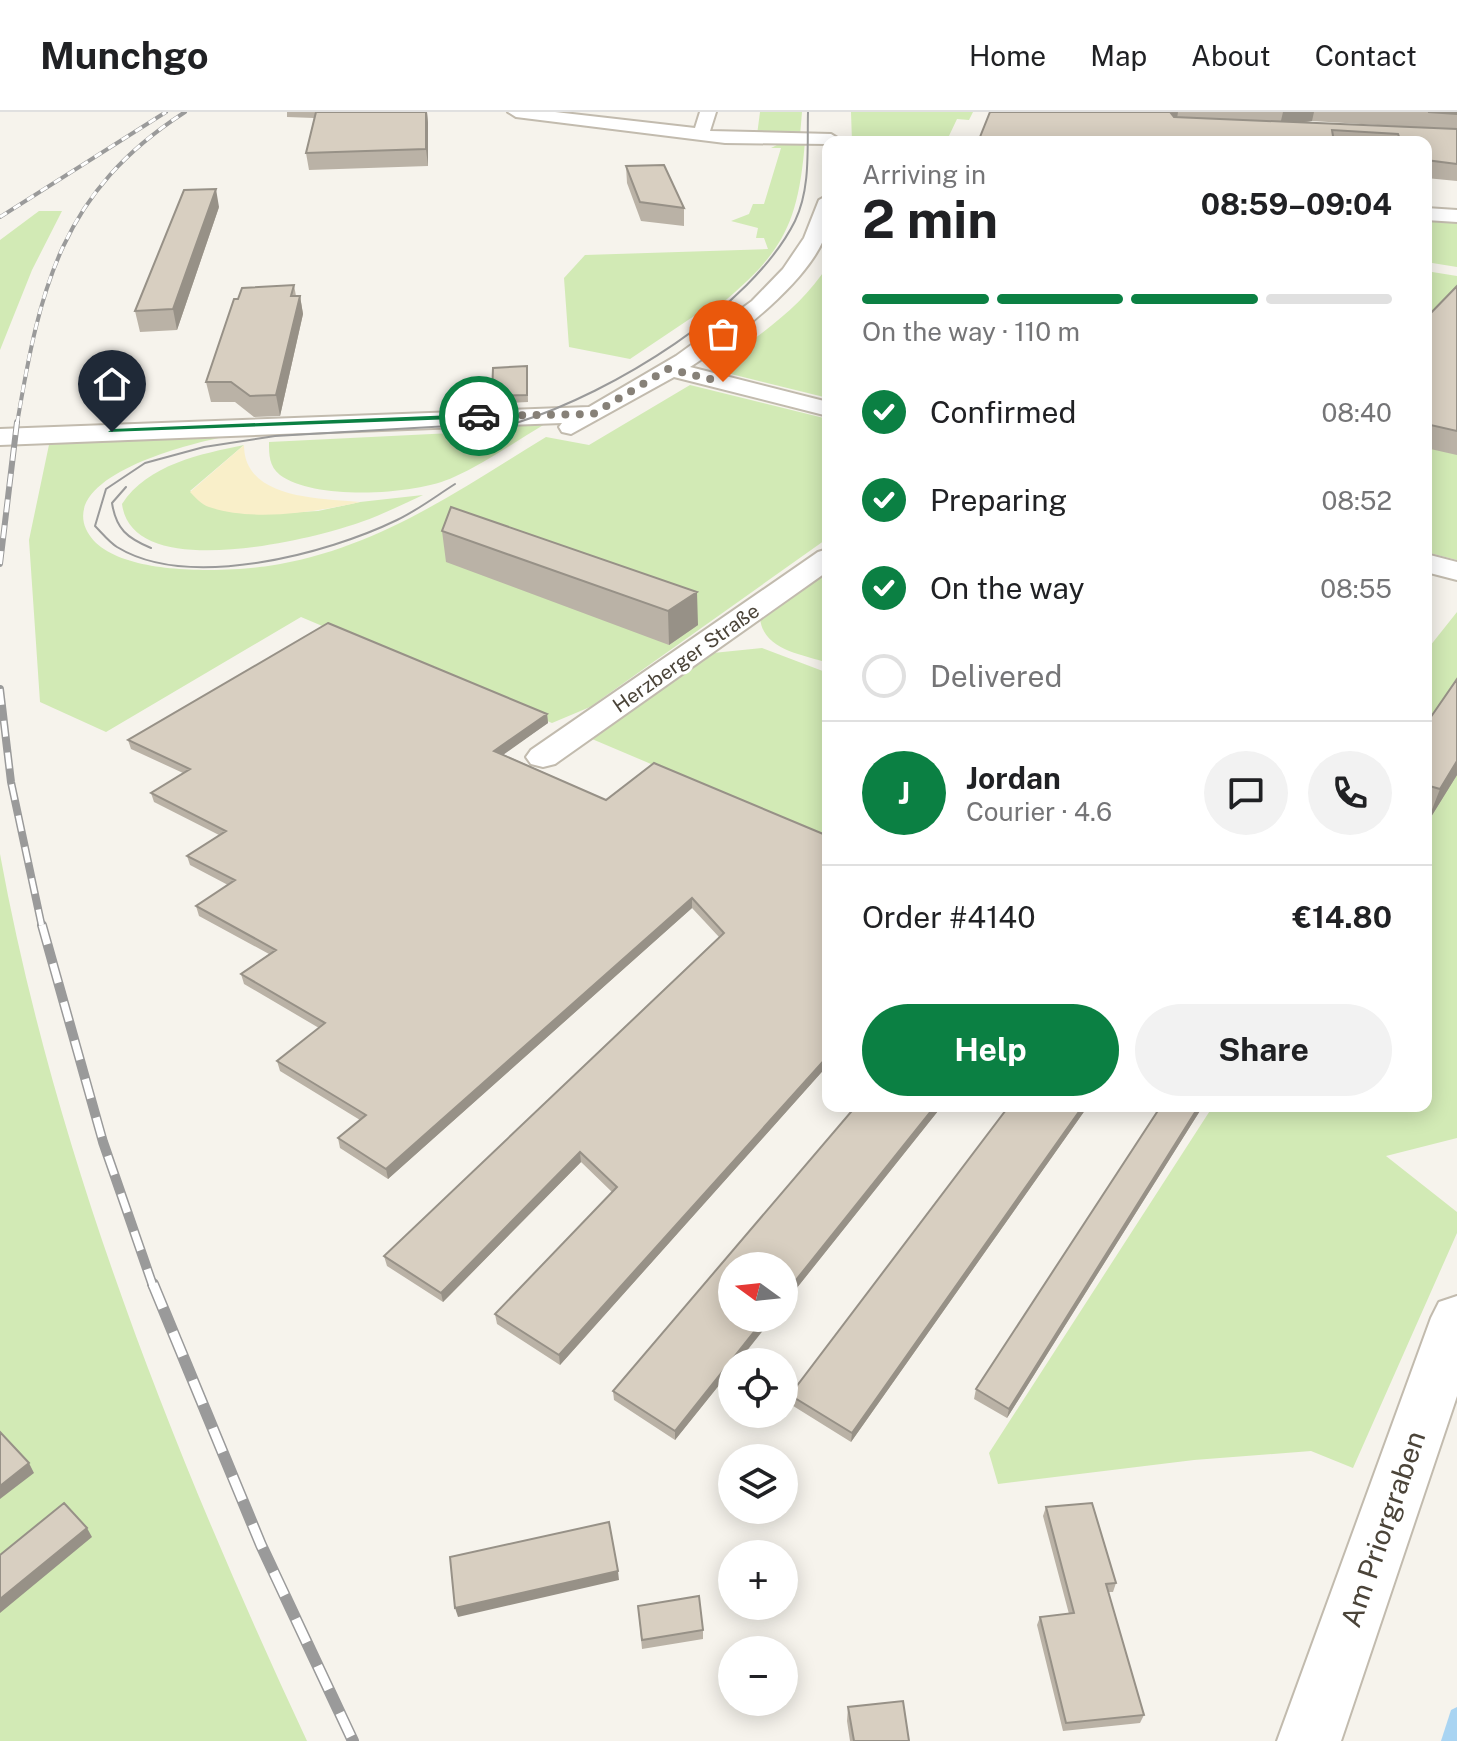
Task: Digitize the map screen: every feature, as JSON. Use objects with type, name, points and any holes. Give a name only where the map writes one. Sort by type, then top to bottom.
[{"type":"street","points":[[516,112],[725,138],[831,135]]},
{"type":"street","points":[[701,134],[708,112]]},
{"type":"street","points":[[1432,214],[1457,216]]},
{"type":"street","points":[[0,437],[556,423],[593,414],[668,369],[743,318],[781,283],[813,240],[822,216]]},
{"type":"street","points":[[668,369],[822,408]]},
{"type":"street","name":"Herzberger Straße","points":[[543,757],[822,562]]},
{"type":"street","points":[[1432,565],[1457,571]]},
{"type":"street","name":"Am Priorgraben","points":[[1309,1741],[1457,1318]]},
{"type":"green space","points":[[760,112],[802,112],[800,136],[757,135]]},
{"type":"green space","points":[[851,112],[973,112],[969,120],[957,119],[949,136],[852,136]]},
{"type":"green space","points":[[785,141],[805,141],[802,171],[791,217],[771,254],[738,290],[715,309],[706,308],[630,359],[569,347],[564,278],[585,255],[768,249],[764,238],[756,238],[758,228],[731,221],[749,214],[753,204],[764,204],[781,148],[771,148]]},
{"type":"green space","points":[[39,211],[62,211],[32,270],[0,350],[0,240]]},
{"type":"green space","points":[[1432,218],[1457,220],[1457,267],[1432,263]]},
{"type":"green space","points":[[1432,272],[1457,276],[1457,560],[1432,554]]},
{"type":"green space","points":[[822,274],[822,397],[711,369],[790,310]]},
{"type":"green space","points":[[690,385],[822,418],[822,542],[590,707],[552,723],[301,617],[106,732],[40,702],[29,540],[50,440],[229,436],[189,445],[136,464],[93,492],[84,509],[86,529],[98,545],[118,556],[142,564],[198,570],[268,566],[344,547],[447,498],[546,437],[589,445]]},
{"type":"green space","points":[[537,421],[545,424],[489,459],[454,477],[416,488],[366,492],[317,489],[280,475],[270,456],[269,442],[493,431]]},
{"type":"green space","points":[[244,445],[190,491],[262,514],[318,511],[360,502],[423,495],[337,530],[226,550],[189,550],[157,543],[133,528],[122,504],[146,479],[177,463]]},
{"type":"green space","points":[[822,572],[822,661],[776,644],[763,629],[760,618]]},
{"type":"green space","points":[[1457,612],[1457,1138],[1386,1156],[1457,1212],[1457,1233],[1353,1468],[1311,1451],[1194,1460],[998,1484],[989,1453],[1209,1112],[1432,1112],[1432,643]]},
{"type":"green space","points":[[762,648],[822,671],[822,836],[592,739],[713,653]]},
{"type":"green space","points":[[0,854],[24,968],[53,1082],[125,1307],[212,1527],[307,1741],[0,1741]]},
{"type":"sand","points":[[244,445],[247,463],[257,477],[270,486],[306,497],[360,502],[265,515],[226,512],[204,505],[190,492]]},
{"type":"building","points":[[316,112],[426,112],[426,149],[306,153]]},
{"type":"building","points":[[990,112],[1170,112],[1174,117],[1457,129],[1457,164],[1432,161],[1432,136],[1332,130],[1333,136],[980,136]]},
{"type":"building","points":[[664,165],[684,208],[640,202],[626,166]]},
{"type":"building","points":[[216,189],[173,309],[135,311],[184,190]]},
{"type":"building","points":[[294,285],[291,296],[300,296],[276,395],[250,396],[231,382],[206,382],[234,299],[238,299],[242,288]]},
{"type":"building","points":[[1457,286],[1457,431],[1432,425],[1432,312]]},
{"type":"building","points":[[527,366],[527,395],[492,396],[493,368]]},
{"type":"building","points":[[451,507],[697,592],[668,611],[442,531]]},
{"type":"building","points":[[328,623],[547,714],[494,751],[606,800],[654,763],[822,833],[822,1063],[559,1355],[495,1314],[617,1187],[580,1152],[441,1293],[384,1256],[724,933],[692,898],[386,1169],[338,1138],[366,1115],[277,1061],[325,1023],[241,974],[276,950],[196,906],[235,880],[187,856],[226,831],[151,793],[190,769],[128,740]]},
{"type":"building","points":[[1457,679],[1457,761],[1440,789],[1432,787],[1432,715]]},
{"type":"building","points":[[851,1112],[930,1112],[798,1277],[798,1252],[732,1252]]},
{"type":"building","points":[[1004,1112],[1079,1112],[852,1433],[798,1400],[798,1384]]},
{"type":"building","points":[[1157,1112],[1195,1112],[1009,1409],[976,1389]]},
{"type":"building","points":[[718,1268],[718,1332],[754,1332],[741,1348],[718,1348],[718,1377],[675,1431],[613,1391]]},
{"type":"building","points":[[0,1432],[29,1463],[0,1486]]},
{"type":"building","points":[[64,1503],[87,1528],[0,1599],[0,1555]]},
{"type":"building","points":[[1092,1503],[1116,1583],[1106,1584],[1144,1715],[1066,1723],[1040,1617],[1074,1613],[1046,1507]]},
{"type":"building","points":[[609,1522],[618,1571],[455,1608],[450,1557]]},
{"type":"building","points":[[699,1596],[703,1630],[642,1640],[638,1606]]},
{"type":"building","points":[[903,1701],[909,1741],[854,1741],[848,1707]]},
{"type":"waterway","points":[[1450,1741],[1457,1716]]},
{"type":"tram line","points":[[455,484],[405,516],[368,533],[334,545],[258,563],[219,567],[181,566],[147,560],[117,547],[95,526],[106,489],[145,463],[204,447],[275,436],[519,422],[595,391],[635,369],[713,316],[774,254],[795,221],[804,195],[808,112]]},
{"type":"tram line","points":[[126,487],[112,503],[116,520],[129,536],[151,548]]},
{"type":"railway","points":[[0,217],[166,112]]},
{"type":"railway","points":[[17,424],[36,329],[63,247],[83,210],[110,175],[143,143],[185,112]]},
{"type":"railway","points":[[0,564],[17,422]]},
{"type":"railway","points":[[0,689],[11,782],[42,927]]},
{"type":"railway","points":[[42,925],[103,1142],[153,1286]]},
{"type":"railway","points":[[153,1284],[261,1545],[353,1741]]},
{"type":"way so far","points":[[479,416],[593,414],[668,369],[723,382]]},
{"type":"route","points":[[112,432],[479,416]]}]
